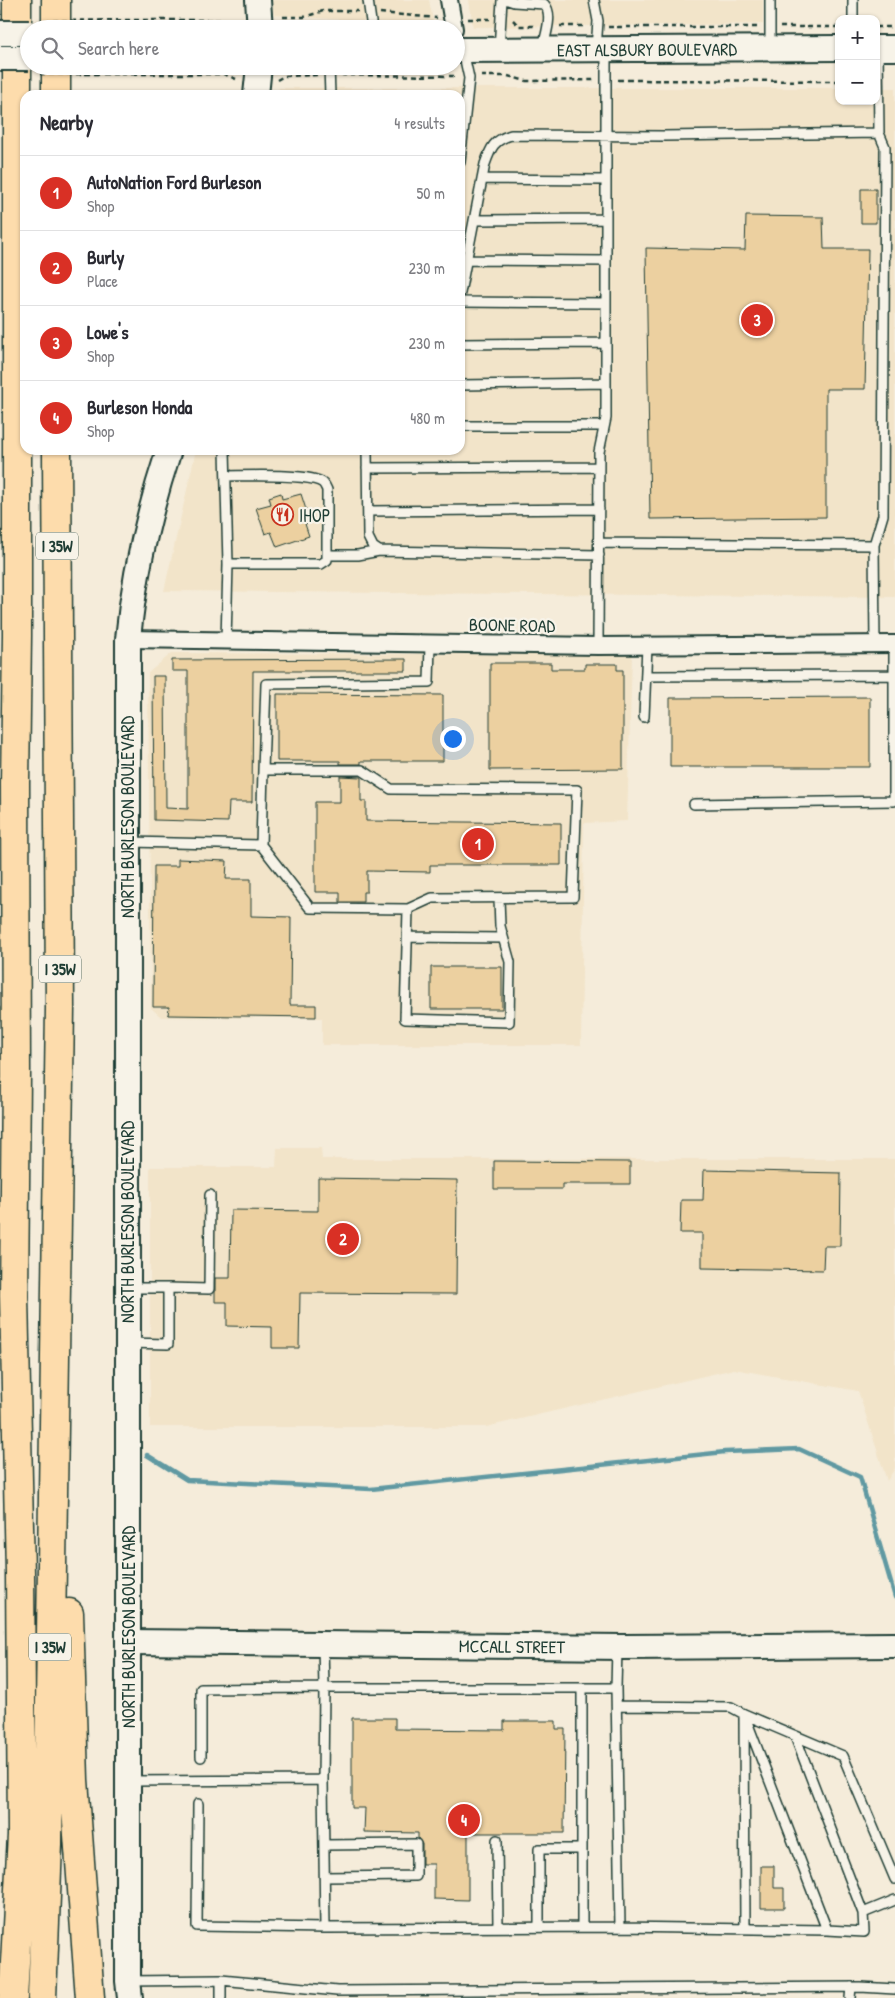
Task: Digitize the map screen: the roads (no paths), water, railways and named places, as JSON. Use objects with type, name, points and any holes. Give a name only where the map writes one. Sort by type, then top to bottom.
[{"type":"highway","name":"I 35W","points":[[31,90],[32,75]]},
{"type":"highway","points":[[46,75],[53,90]]},
{"type":"highway","name":"I 35W","points":[[14,1998],[22,1835],[20,1573],[14,1296],[16,1085],[15,784],[22,455]]},
{"type":"highway","name":"I 35W","points":[[42,1998],[48,1844],[60,1008],[56,455]]},
{"type":"highway","points":[[0,648],[15,784]]},
{"type":"highway","points":[[56,1295],[68,1403],[67,1548],[74,1780],[90,1998]]},
{"type":"highway","points":[[0,1490],[2,1315],[14,1296]]},
{"type":"main road","points":[[258,0],[259,20]]},
{"type":"main road","name":"EAST ALSBURY BOULEVARD","points":[[465,46],[499,50],[835,48]]},
{"type":"main road","points":[[0,58],[20,62]]},
{"type":"main road","name":"NORTH BURLESON BOULEVARD","points":[[129,1989],[127,1343],[128,639],[132,599],[139,565],[155,491],[167,455]]},
{"type":"main road","name":"MCCALL STREET","points":[[128,1642],[617,1647],[895,1646]]},
{"type":"street","points":[[449,0],[452,20]]},
{"type":"street","name":"BOONE ROAD","points":[[128,639],[598,646],[894,644]]},
{"type":"lane","points":[[368,0],[371,20]]},
{"type":"lane","points":[[499,50],[502,0]]},
{"type":"lane","points":[[508,0],[544,4],[549,13],[543,50]]},
{"type":"lane","points":[[594,0],[606,80],[606,384],[604,426],[599,452],[598,646]]},
{"type":"lane","points":[[770,0],[770,48]]},
{"type":"lane","points":[[853,0],[853,15]]},
{"type":"lane","points":[[875,644],[874,544],[883,514],[885,147],[880,133],[881,43]]},
{"type":"lane","points":[[465,67],[468,76],[465,98]]},
{"type":"lane","points":[[329,75],[330,90]]},
{"type":"lane","points":[[465,269],[482,179],[491,147],[500,138],[511,134],[880,133]]},
{"type":"lane","points":[[482,179],[606,180]]},
{"type":"lane","points":[[474,220],[606,220]]},
{"type":"lane","points":[[467,260],[606,261]]},
{"type":"lane","points":[[465,302],[606,303]]},
{"type":"lane","points":[[465,344],[606,343]]},
{"type":"lane","points":[[465,385],[606,384]]},
{"type":"lane","points":[[465,426],[604,426]]},
{"type":"lane","points":[[225,455],[228,564],[226,641]]},
{"type":"lane","points":[[367,455],[368,537],[373,547],[379,551]]},
{"type":"lane","points":[[367,468],[599,467]]},
{"type":"lane","points":[[226,476],[282,476],[313,479],[323,483],[327,490],[327,560],[321,564],[228,564]]},
{"type":"lane","points":[[368,511],[599,509]]},
{"type":"lane","points":[[599,542],[874,544]]},
{"type":"lane","points":[[328,555],[358,555],[379,551],[599,555]]},
{"type":"lane","points":[[263,770],[362,770],[392,789],[577,790],[573,897],[432,898],[408,910],[310,908],[261,845],[263,770],[266,684],[429,682],[430,644]]},
{"type":"lane","points":[[694,804],[894,801],[894,644]]},
{"type":"lane","points":[[644,717],[647,646]]},
{"type":"lane","points":[[646,676],[894,675]]},
{"type":"lane","points":[[127,842],[261,845]]},
{"type":"lane","points":[[408,910],[405,1019],[509,1022],[510,962],[500,926],[499,898]]},
{"type":"lane","points":[[408,937],[503,938]]},
{"type":"lane","points":[[127,1288],[209,1289],[210,1195]]},
{"type":"lane","points":[[127,1343],[168,1344],[168,1288]]},
{"type":"lane","points":[[323,1644],[325,1928]]},
{"type":"lane","points":[[617,1647],[620,1927]]},
{"type":"lane","points":[[582,1688],[582,1927]]},
{"type":"lane","points":[[201,1757],[201,1689],[616,1688]]},
{"type":"lane","points":[[617,1706],[731,1707],[843,1756],[895,1879]]},
{"type":"lane","points":[[744,1714],[745,1929]]},
{"type":"lane","points":[[744,1714],[827,1930]]},
{"type":"lane","points":[[198,1804],[197,1926],[325,1928],[620,1927],[864,1932],[863,1913],[795,1736]]},
{"type":"lane","points":[[128,1780],[323,1780]]},
{"type":"lane","points":[[497,1840],[498,1927]]},
{"type":"lane","points":[[324,1845],[416,1844],[416,1876],[325,1877]]},
{"type":"lane","points":[[539,1927],[539,1849],[582,1849]]},
{"type":"lane","points":[[863,1913],[895,1900]]},
{"type":"lane","points":[[129,1989],[221,1980],[367,1994],[475,1994],[850,1987],[895,1989]]},
{"type":"lane","points":[[221,1980],[222,1998]]},
{"type":"lane","points":[[850,1987],[850,1998]]},
{"type":"waterway","points":[[147,1455],[187,1480],[371,1489],[725,1452],[799,1449],[860,1477],[895,1597]]},
{"type":"place","name":"Lowe's","points":[[757,320]]},
{"type":"place","name":"IHOP","points":[[283,515]]},
{"type":"place","name":"AutoNation Ford Burleson","points":[[478,844]]},
{"type":"place","name":"Burly","points":[[343,1239]]},
{"type":"place","name":"Burleson Honda","points":[[464,1820]]}]
